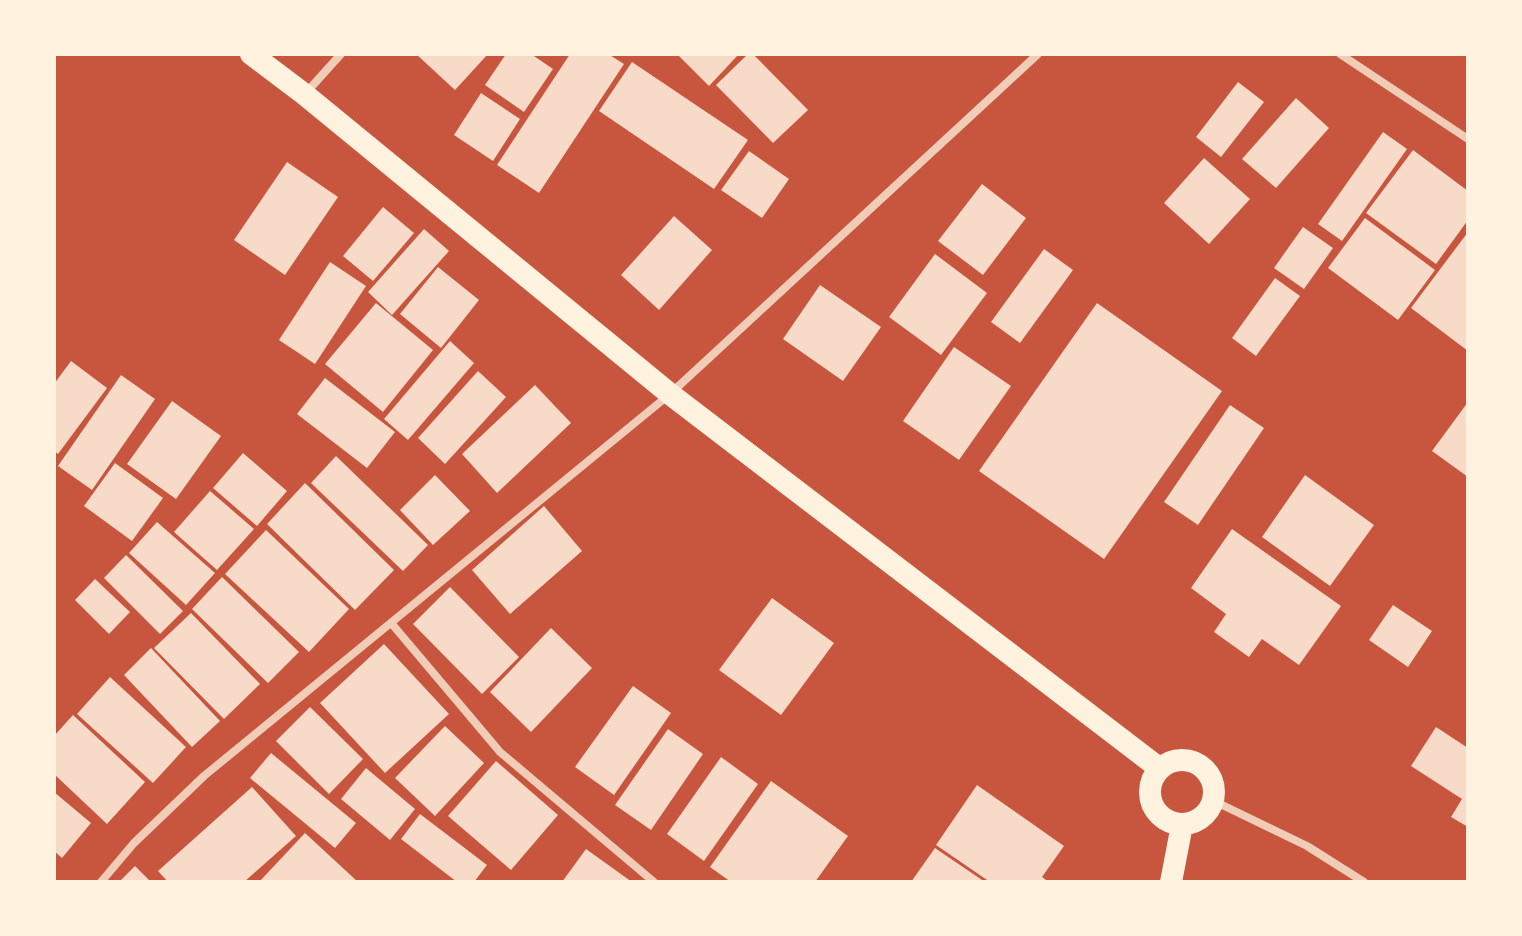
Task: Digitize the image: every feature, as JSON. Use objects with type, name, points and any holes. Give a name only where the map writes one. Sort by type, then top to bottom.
[{"type":"highway","points":[[251,54],[670,394],[1159,768]]},
{"type":"highway","points":[[1178,759],[1199,764],[1213,780],[1214,801],[1201,818],[1182,825],[1161,817],[1154,809],[1150,788],[1159,768],[1178,759]]},
{"type":"highway","points":[[1171,882],[1182,825]]},
{"type":"street","points":[[304,94],[341,54]]},
{"type":"street","points":[[101,882],[134,843],[204,776],[670,394],[1038,54]]},
{"type":"street","points":[[1340,54],[1468,139]]},
{"type":"street","points":[[392,624],[500,752],[654,882]]},
{"type":"street","points":[[1214,801],[1307,846],[1364,882]]},
{"type":"building","points":[[416,54],[488,54],[455,90]]},
{"type":"building","points":[[506,54],[531,54],[553,69],[524,112],[485,85]]},
{"type":"building","points":[[570,54],[608,54],[624,64],[539,193],[497,165]]},
{"type":"building","points":[[677,54],[739,54],[709,86]]},
{"type":"building","points":[[748,54],[753,54],[808,110],[773,143],[716,85]]},
{"type":"building","points":[[632,62],[748,140],[714,189],[599,111]]},
{"type":"building","points":[[1238,82],[1264,102],[1221,157],[1196,137]]},
{"type":"building","points":[[481,93],[520,119],[493,161],[454,135]]},
{"type":"building","points":[[1296,98],[1329,128],[1276,188],[1242,159]]},
{"type":"building","points":[[1383,132],[1407,149],[1342,241],[1318,224]]},
{"type":"building","points":[[1413,150],[1468,191],[1468,220],[1436,264],[1366,213]]},
{"type":"building","points":[[749,151],[789,179],[762,218],[721,190]]},
{"type":"building","points":[[1204,158],[1250,199],[1209,244],[1164,203]]},
{"type":"building","points":[[287,162],[338,197],[285,275],[234,240]]},
{"type":"building","points":[[982,184],[1026,218],[983,275],[938,241]]},
{"type":"building","points":[[383,207],[414,233],[373,281],[343,256]]},
{"type":"building","points":[[674,216],[712,250],[659,310],[621,275]]},
{"type":"building","points":[[1365,218],[1435,270],[1398,320],[1328,268]]},
{"type":"building","points":[[1303,227],[1333,248],[1304,289],[1274,268]]},
{"type":"building","points":[[424,229],[449,251],[392,315],[368,292]]},
{"type":"building","points":[[1468,232],[1468,351],[1411,308]]},
{"type":"building","points":[[1044,249],[1073,270],[1020,343],[991,322]]},
{"type":"building","points":[[935,254],[987,293],[941,355],[889,317]]},
{"type":"building","points":[[330,262],[366,286],[315,364],[279,340]]},
{"type":"building","points":[[438,267],[479,300],[441,348],[400,314]]},
{"type":"building","points":[[1275,278],[1300,296],[1256,356],[1232,338]]},
{"type":"building","points":[[820,285],[881,327],[843,381],[783,339]]},
{"type":"building","points":[[376,303],[433,350],[383,412],[325,364]]},
{"type":"building","points":[[1097,303],[1222,391],[1104,559],[979,471]]},
{"type":"building","points":[[450,341],[474,363],[408,440],[384,419]]},
{"type":"building","points":[[954,347],[1011,386],[959,460],[903,421]]},
{"type":"building","points":[[71,361],[107,388],[58,454],[54,451],[54,384]]},
{"type":"building","points":[[478,371],[506,397],[445,464],[418,438]]},
{"type":"building","points":[[121,375],[155,399],[92,490],[58,466]]},
{"type":"building","points":[[325,378],[395,432],[367,468],[297,414]]},
{"type":"building","points":[[535,385],[571,423],[497,493],[462,454]]},
{"type":"building","points":[[172,401],[221,436],[176,499],[127,464]]},
{"type":"building","points":[[1468,402],[1468,477],[1432,451]]},
{"type":"building","points":[[1230,405],[1264,428],[1198,525],[1164,502]]},
{"type":"building","points":[[243,453],[287,491],[257,526],[213,488]]},
{"type":"building","points":[[336,456],[428,545],[403,571],[311,483]]},
{"type":"building","points":[[115,463],[163,498],[132,541],[84,506]]},
{"type":"building","points":[[435,475],[470,511],[433,545],[400,510]]},
{"type":"building","points":[[1305,475],[1374,525],[1330,586],[1262,537]]},
{"type":"building","points":[[305,483],[394,570],[355,610],[267,524]]},
{"type":"building","points":[[210,491],[254,529],[217,570],[174,532]]},
{"type":"building","points":[[544,506],[582,551],[510,614],[472,570]]},
{"type":"building","points":[[157,522],[215,573],[186,605],[129,553]]},
{"type":"building","points":[[1232,529],[1341,606],[1299,665],[1262,639],[1249,657],[1214,632],[1226,614],[1191,588]]},
{"type":"building","points":[[266,530],[349,609],[309,652],[225,574]]},
{"type":"building","points":[[126,555],[183,611],[160,634],[104,578]]},
{"type":"building","points":[[222,577],[299,652],[268,683],[192,609]]},
{"type":"building","points":[[95,579],[130,612],[109,634],[75,600]]},
{"type":"building","points":[[450,587],[519,657],[482,694],[413,624]]},
{"type":"building","points":[[772,598],[834,643],[781,715],[719,670]]},
{"type":"building","points":[[1393,605],[1432,631],[1408,667],[1369,640]]},
{"type":"building","points":[[191,613],[260,684],[224,719],[154,648]]},
{"type":"building","points":[[551,628],[592,668],[531,732],[490,692]]},
{"type":"building","points":[[384,644],[449,714],[385,773],[320,703]]},
{"type":"building","points":[[151,648],[220,721],[192,747],[124,675]]},
{"type":"building","points":[[110,677],[186,747],[153,783],[77,714]]},
{"type":"building","points":[[633,686],[671,713],[614,795],[575,767]]},
{"type":"building","points":[[310,707],[363,759],[329,794],[276,741]]},
{"type":"building","points":[[73,715],[145,782],[107,824],[54,774],[54,736]]},
{"type":"building","points":[[445,726],[484,763],[435,816],[395,778]]},
{"type":"building","points":[[1436,727],[1468,748],[1468,827],[1451,817],[1462,799],[1411,766]]},
{"type":"building","points":[[668,729],[703,754],[651,830],[615,805]]},
{"type":"building","points":[[271,753],[356,823],[335,848],[250,778]]},
{"type":"building","points":[[721,757],[758,784],[704,861],[667,834]]},
{"type":"building","points":[[496,761],[558,815],[511,870],[448,816]]},
{"type":"building","points":[[366,768],[415,809],[390,840],[341,799]]},
{"type":"building","points":[[771,781],[848,836],[815,882],[731,882],[710,867]]},
{"type":"building","points":[[977,785],[1064,846],[1042,877],[1049,882],[990,882],[936,845]]},
{"type":"building","points":[[252,787],[296,836],[244,882],[168,882],[158,871]]},
{"type":"building","points":[[54,792],[91,823],[62,858],[54,851]]},
{"type":"building","points":[[420,814],[487,865],[474,882],[457,882],[401,839]]},
{"type":"building","points":[[305,833],[358,882],[259,882]]},
{"type":"building","points":[[935,848],[985,882],[911,882]]},
{"type":"building","points":[[586,849],[632,882],[562,882]]},
{"type":"building","points":[[135,866],[151,882],[119,882]]}]
